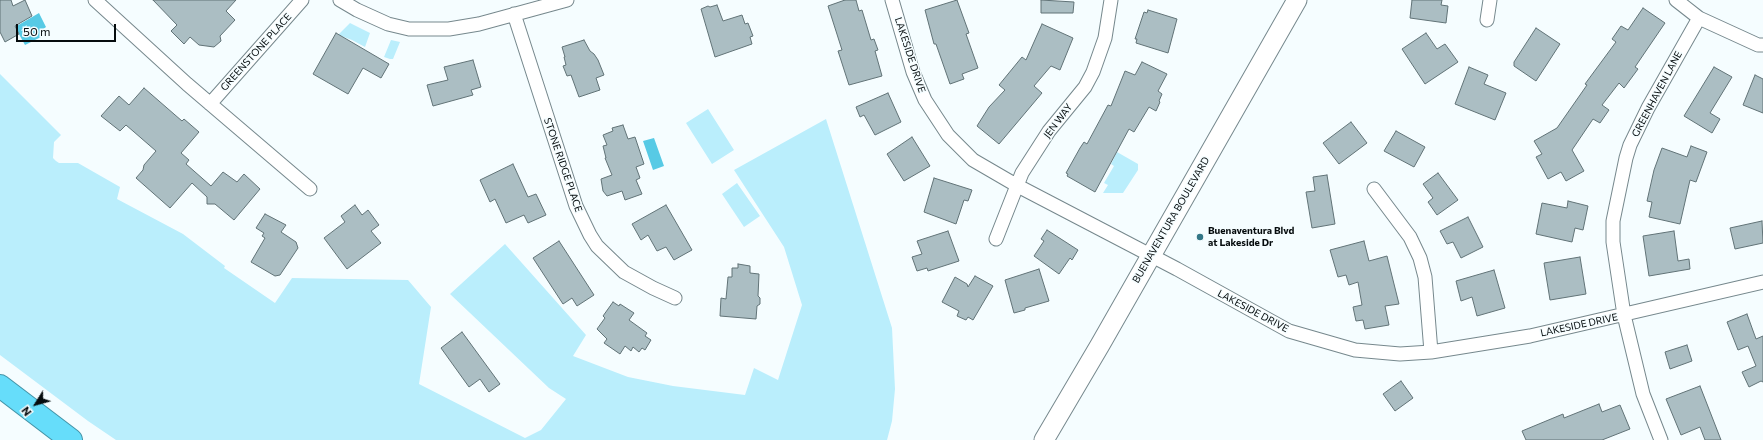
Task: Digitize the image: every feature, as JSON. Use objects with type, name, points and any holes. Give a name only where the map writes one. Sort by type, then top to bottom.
[{"type":"highway","points":[[0,386],[71,440]]},
{"type":"main road","name":"BUENAVENTURA BOULEVARD","points":[[1044,440],[1297,0]]},
{"type":"street","points":[[95,0],[210,104],[310,189]]},
{"type":"street","name":"GREENSTONE PLACE","points":[[210,104],[302,0]]},
{"type":"street","points":[[340,0],[373,18],[409,29],[449,29],[567,0]]},
{"type":"street","name":"LAKESIDE DRIVE","points":[[892,0],[913,72],[925,100],[935,118],[948,135],[973,160],[1016,185],[1289,332],[1354,350],[1400,354],[1431,352],[1530,336],[1763,282]]},
{"type":"street","name":"JEN WAY","points":[[996,239],[1016,185],[1049,131],[1085,87],[1093,72],[1105,38],[1111,0]]},
{"type":"street","points":[[1487,20],[1490,0]]},
{"type":"street","points":[[1676,0],[1700,18],[1763,46]]},
{"type":"street","name":"STONE RIDGE PLACE","points":[[514,14],[576,206],[590,235],[601,250],[624,272],[653,288],[676,298]]},
{"type":"street","name":"GREENHAVEN LANE","points":[[1661,440],[1643,394],[1624,315],[1613,235],[1613,221],[1626,158],[1648,108],[1700,18]]},
{"type":"street","points":[[1374,189],[1410,237],[1420,258],[1425,277],[1431,352]]},
{"type":"shaded area","points":[[350,23],[370,33],[365,47],[338,35]]},
{"type":"shaded area","points":[[391,40],[400,42],[393,59],[384,57]]},
{"type":"shaded area","points":[[0,74],[61,135],[54,142],[53,158],[56,161],[59,163],[78,163],[120,187],[117,199],[183,234],[225,266],[224,268],[275,303],[292,278],[408,280],[431,307],[419,384],[525,438],[541,430],[566,399],[549,388],[450,294],[505,244],[586,335],[573,356],[628,377],[673,386],[745,395],[754,368],[778,380],[802,305],[784,247],[734,170],[826,119],[892,328],[895,389],[892,421],[887,440],[116,440],[88,421],[0,355]]},
{"type":"shaded area","points":[[708,109],[734,150],[712,164],[686,123]]},
{"type":"shaded area","points":[[1117,152],[1138,164],[1138,170],[1123,193],[1103,193],[1108,185],[1104,183],[1114,166],[1111,164]]},
{"type":"shaded area","points":[[737,183],[760,216],[744,227],[722,194]]},
{"type":"water","points":[[39,13],[46,27],[42,30],[43,36],[25,45],[15,27]]},
{"type":"water","points":[[654,138],[664,166],[653,170],[643,141]]},
{"type":"building","points":[[0,0],[11,0],[13,6],[25,0],[32,16],[15,26],[19,34],[5,42],[0,32]]},
{"type":"building","points":[[153,0],[236,0],[226,11],[235,20],[220,36],[221,41],[214,47],[199,45],[190,37],[184,44],[171,31],[177,25]]},
{"type":"building","points":[[845,0],[856,0],[859,11],[862,10],[871,40],[874,39],[878,50],[875,51],[882,76],[849,85],[838,51],[842,50],[828,6]]},
{"type":"building","points":[[957,0],[969,33],[966,34],[978,68],[962,74],[964,79],[950,84],[936,44],[934,44],[925,10]]},
{"type":"building","points":[[1041,0],[1074,2],[1073,13],[1041,13]]},
{"type":"building","points":[[1412,0],[1442,0],[1441,5],[1448,6],[1446,23],[1410,18]]},
{"type":"building","points":[[717,5],[723,21],[742,15],[745,24],[748,23],[753,36],[750,37],[752,44],[715,57],[701,9],[708,6],[710,7]]},
{"type":"building","points":[[1643,8],[1665,23],[1635,67],[1638,69],[1624,88],[1619,83],[1602,105],[1609,110],[1600,123],[1593,119],[1572,150],[1584,171],[1566,181],[1561,172],[1548,179],[1536,157],[1542,154],[1534,141],[1557,128],[1587,85],[1585,84],[1616,42],[1612,39],[1621,26],[1628,30]]},
{"type":"building","points":[[1148,10],[1177,19],[1168,53],[1136,43],[1137,39],[1135,39],[1144,12],[1147,13]]},
{"type":"building","points":[[1042,24],[1073,38],[1060,70],[1051,66],[1034,86],[1042,93],[999,144],[977,126],[989,107],[1005,90],[999,85],[1022,57],[1026,60]]},
{"type":"building","points":[[1536,28],[1560,44],[1536,81],[1514,66],[1514,62]]},
{"type":"building","points":[[336,33],[389,64],[381,78],[363,68],[348,94],[313,74]]},
{"type":"building","points":[[1426,33],[1437,49],[1445,44],[1458,62],[1425,84],[1402,49]]},
{"type":"building","points":[[584,40],[590,51],[598,60],[604,75],[596,78],[600,90],[579,97],[571,75],[567,76],[563,66],[566,65],[562,47]]},
{"type":"building","points":[[473,60],[481,87],[471,90],[473,95],[433,106],[427,85],[448,80],[444,67]]},
{"type":"building","points":[[1142,62],[1167,74],[1158,91],[1162,94],[1159,101],[1160,102],[1156,111],[1149,107],[1134,132],[1129,129],[1095,192],[1067,176],[1068,174],[1066,173],[1084,142],[1087,144],[1108,105],[1111,106],[1125,71],[1135,75]]},
{"type":"building","points":[[1469,67],[1488,75],[1484,84],[1506,93],[1495,120],[1455,104]]},
{"type":"building","points":[[1714,67],[1732,77],[1710,113],[1720,119],[1712,133],[1684,116]]},
{"type":"building","points":[[1755,75],[1763,79],[1763,113],[1743,105]]},
{"type":"building","points":[[144,88],[182,121],[184,119],[199,132],[181,153],[189,160],[186,164],[211,186],[223,172],[237,182],[244,174],[260,189],[234,220],[215,204],[207,204],[207,197],[192,183],[170,208],[136,178],[143,170],[144,165],[156,151],[126,125],[120,131],[101,116],[119,96],[129,105]]},
{"type":"building","points":[[888,93],[901,122],[875,135],[864,115],[860,117],[856,107]]},
{"type":"building","points":[[1351,122],[1367,143],[1339,164],[1323,143]]},
{"type":"building","points":[[623,125],[628,139],[635,137],[644,164],[636,167],[640,178],[636,180],[642,194],[625,200],[622,191],[607,196],[603,191],[601,179],[612,175],[605,158],[603,146],[607,145],[603,135],[613,131],[612,128]]},
{"type":"building","points":[[1396,131],[1425,147],[1414,167],[1384,151]]},
{"type":"building","points":[[912,137],[930,166],[904,181],[887,154]]},
{"type":"building","points":[[1691,146],[1707,152],[1696,182],[1690,180],[1680,224],[1649,217],[1652,202],[1647,201],[1654,170],[1662,148],[1687,157]]},
{"type":"building","points":[[513,164],[528,197],[536,194],[546,215],[528,223],[524,215],[506,223],[495,199],[490,202],[480,180]]},
{"type":"building","points":[[1438,173],[1458,200],[1437,215],[1428,202],[1433,198],[1423,184]]},
{"type":"building","points":[[1327,175],[1335,224],[1312,228],[1306,192],[1315,191],[1313,177]]},
{"type":"building","points":[[934,178],[972,190],[968,201],[964,200],[956,224],[924,212]]},
{"type":"building","points":[[1568,201],[1588,206],[1583,230],[1575,228],[1572,242],[1536,234],[1542,203],[1567,208]]},
{"type":"building","points":[[355,205],[362,215],[368,210],[379,225],[371,231],[381,243],[347,269],[324,238],[345,222],[341,216]]},
{"type":"building","points":[[666,205],[692,250],[674,260],[666,247],[657,251],[648,235],[641,240],[632,224]]},
{"type":"building","points":[[265,214],[286,225],[281,232],[296,242],[298,248],[280,275],[275,276],[251,262],[265,238],[262,236],[264,233],[256,228]]},
{"type":"building","points":[[1468,217],[1483,247],[1461,258],[1453,242],[1447,244],[1440,231]]},
{"type":"building","points":[[1762,221],[1763,243],[1735,249],[1730,228]]},
{"type":"building","points":[[1047,230],[1078,250],[1072,260],[1070,258],[1059,274],[1034,256],[1044,241],[1041,239]]},
{"type":"building","points":[[948,231],[959,261],[928,271],[927,268],[917,271],[912,257],[922,254],[917,241]]},
{"type":"building","points":[[1674,231],[1678,261],[1689,259],[1690,269],[1649,276],[1643,236]]},
{"type":"building","points":[[559,241],[594,295],[577,306],[572,298],[563,304],[533,258]]},
{"type":"building","points":[[1364,241],[1369,261],[1387,256],[1399,304],[1385,306],[1389,325],[1365,329],[1363,320],[1356,321],[1353,307],[1362,305],[1358,282],[1349,285],[1346,275],[1338,277],[1330,250]]},
{"type":"building","points":[[1580,257],[1586,294],[1550,300],[1544,263]]},
{"type":"building","points":[[738,264],[750,266],[750,273],[759,274],[758,296],[760,298],[760,304],[757,306],[756,319],[720,316],[721,298],[726,299],[728,277],[732,277],[732,268],[738,268]]},
{"type":"building","points":[[1039,269],[1049,301],[1014,313],[1005,280]]},
{"type":"building","points":[[1494,270],[1505,308],[1477,316],[1472,297],[1461,301],[1456,281]]},
{"type":"building","points":[[975,276],[993,286],[973,320],[968,317],[966,320],[957,316],[959,311],[942,302],[955,277],[967,284],[968,287]]},
{"type":"building","points":[[613,302],[619,306],[620,304],[634,313],[629,320],[647,333],[645,336],[651,340],[645,350],[642,348],[639,352],[633,347],[631,351],[625,346],[620,354],[604,343],[607,339],[597,329],[605,318],[603,316]]},
{"type":"building","points":[[1747,314],[1756,339],[1763,336],[1763,382],[1761,381],[1749,387],[1742,372],[1756,366],[1748,346],[1738,350],[1727,322]]},
{"type":"building","points":[[462,332],[500,384],[489,392],[480,379],[469,387],[441,348]]},
{"type":"building","points":[[1687,345],[1692,361],[1670,369],[1665,352]]},
{"type":"building","points":[[1401,381],[1413,398],[1395,411],[1383,394]]},
{"type":"building","points":[[1700,386],[1721,440],[1705,440],[1700,427],[1681,435],[1666,399]]},
{"type":"building","points":[[1599,404],[1602,412],[1620,405],[1630,429],[1602,440],[1526,440],[1522,431],[1563,414],[1564,418]]},
{"type":"place","name":"Buenaventura Blvd at Lakeside Dr","points":[[1200,237]]}]
